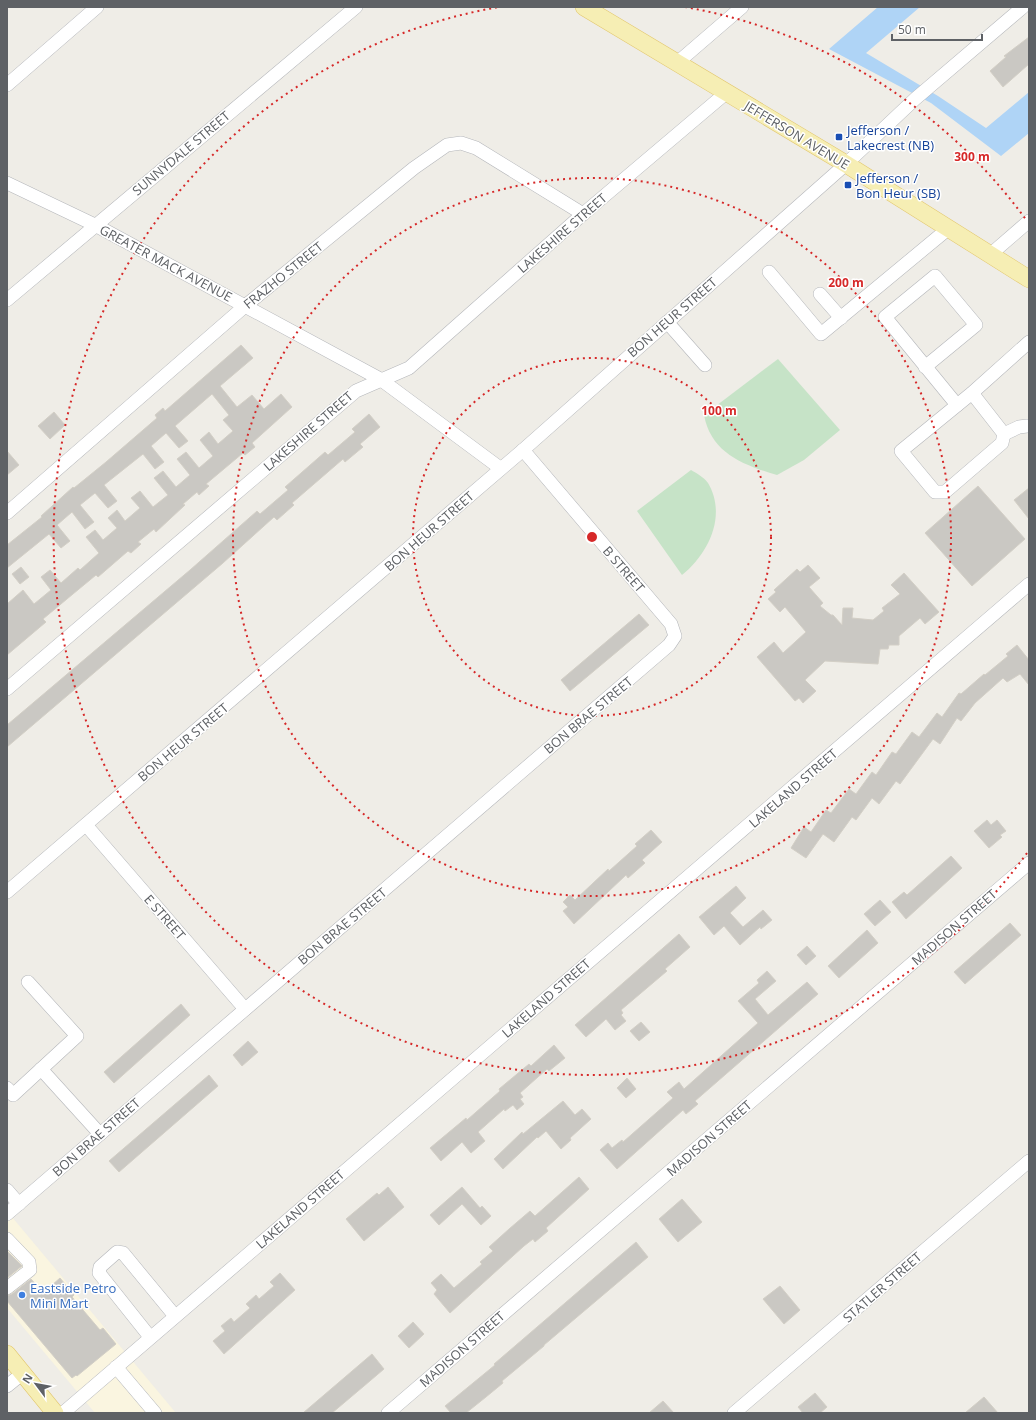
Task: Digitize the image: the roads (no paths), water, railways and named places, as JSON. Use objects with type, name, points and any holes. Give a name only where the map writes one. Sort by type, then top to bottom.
[{"type":"main road","name":"JEFFERSON AVENUE","points":[[584,7],[846,164],[1029,279]]},
{"type":"main road","points":[[7,1354],[56,1413]]},
{"type":"street","points":[[7,85],[97,7]]},
{"type":"street","name":"SUNNYDALE STREET","points":[[7,300],[356,7]]},
{"type":"street","points":[[677,63],[742,7]]},
{"type":"street","name":"BON HEUR STREET","points":[[7,892],[500,468],[523,450],[846,164],[915,99],[1023,7]]},
{"type":"street","name":"LAKESHIRE STREET","points":[[7,689],[356,390],[409,368],[583,214],[726,93]]},
{"type":"street","name":"FRAZHO STREET","points":[[7,512],[245,306],[414,168],[447,145],[461,143],[476,148],[583,214]]},
{"type":"street","name":"GREATER MACK AVENUE","points":[[7,183],[95,225],[380,379],[500,468]]},
{"type":"street","points":[[991,254],[1029,221]]},
{"type":"street","points":[[769,272],[821,334],[949,228]]},
{"type":"street","points":[[925,367],[976,325],[935,276],[885,317],[925,367],[957,405]]},
{"type":"street","points":[[820,294],[841,318]]},
{"type":"street","points":[[668,322],[705,365]]},
{"type":"street","points":[[972,393],[1004,434],[1002,444],[945,492],[935,492],[901,451],[972,393],[1029,342]]},
{"type":"street","points":[[1004,434],[1019,427],[1028,427]]},
{"type":"street","name":"B STREET","points":[[523,450],[664,615],[671,624],[675,636]]},
{"type":"street","name":"LAKELAND STREET","points":[[63,1413],[1029,584]]},
{"type":"street","name":"BON BRAE STREET","points":[[7,1214],[663,651],[675,636]]},
{"type":"street","name":"E STREET","points":[[86,825],[245,1009]]},
{"type":"street","name":"MADISON STREET","points":[[388,1413],[1029,863]]},
{"type":"street","points":[[7,1088],[13,1095],[77,1036],[28,982]]},
{"type":"street","points":[[41,1069],[100,1134]]},
{"type":"street","name":"STATLER STREET","points":[[734,1413],[1029,1161]]},
{"type":"street","points":[[7,1190],[19,1204]]},
{"type":"street","points":[[7,1239],[29,1262],[30,1270],[7,1288]]},
{"type":"street","points":[[150,1337],[99,1273],[100,1267],[117,1252],[123,1253],[175,1316]]},
{"type":"street","points":[[116,1367],[155,1413]]},
{"type":"street","points":[[7,1386],[23,1373]]},
{"type":"water","points":[[878,7],[920,7],[866,53],[938,96],[986,128],[1029,92],[1029,133],[1001,156],[931,103],[829,49]]},
{"type":"place","name":"Jefferson / Lakecrest (NB)","points":[[839,137]]},
{"type":"place","name":"Jefferson / Bon Heur (SB)","points":[[848,185]]},
{"type":"place","name":"Eastside Petro Mini Mart","points":[[22,1295]]}]
